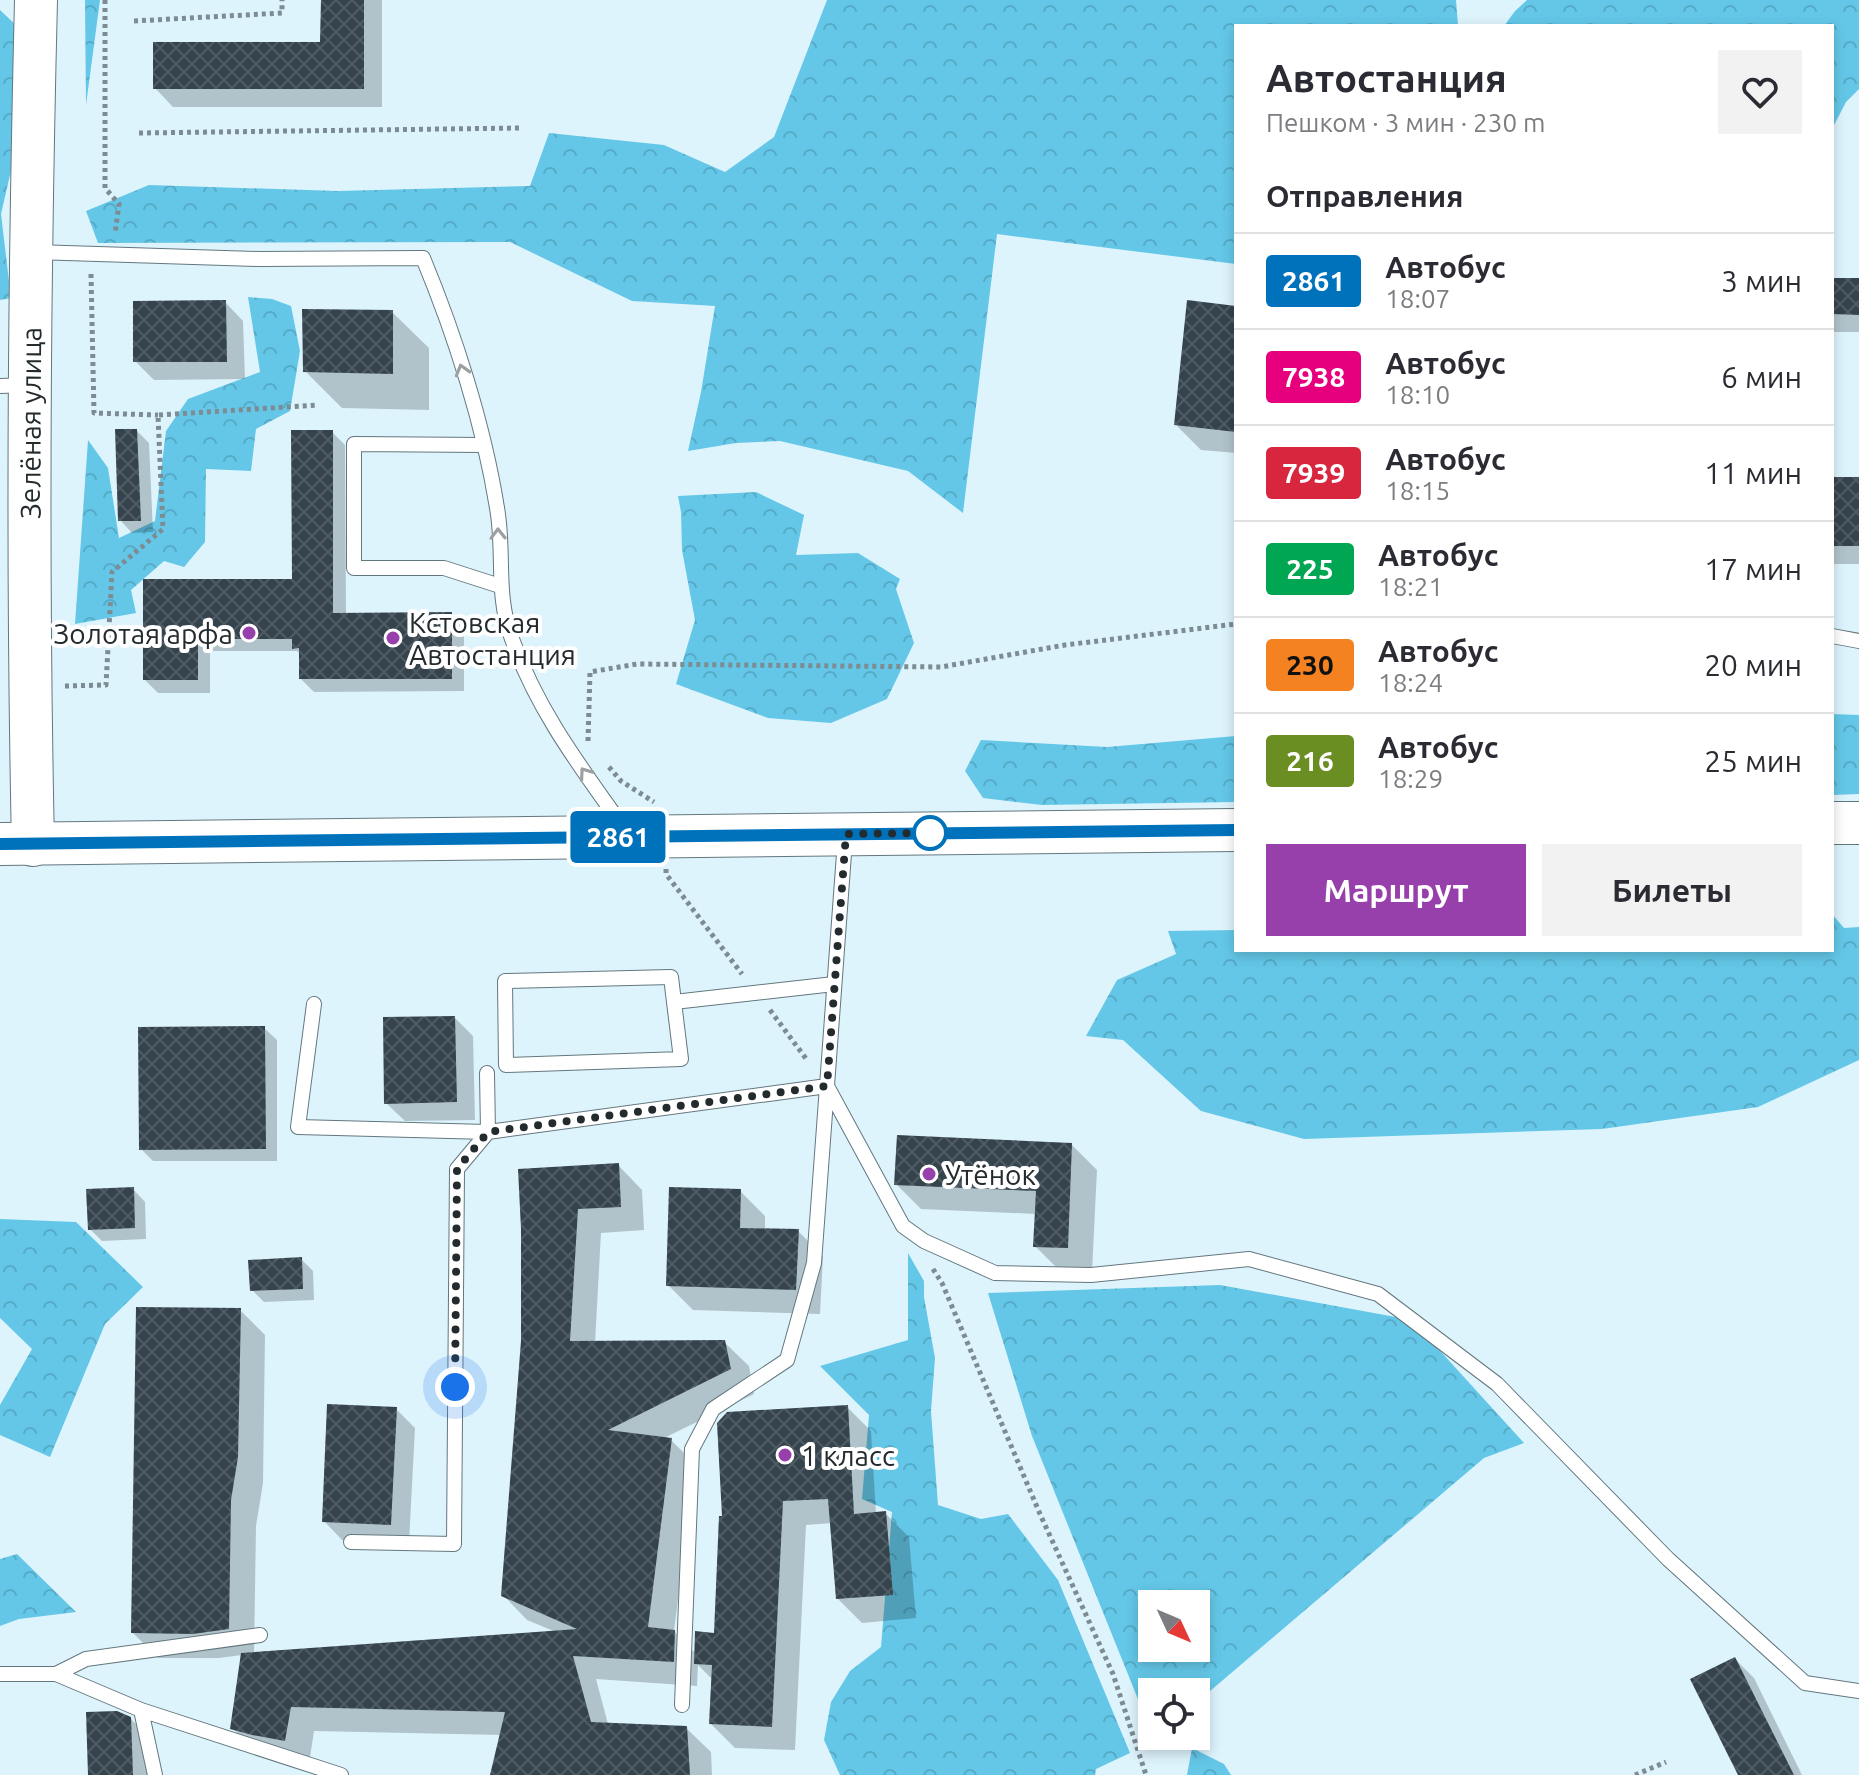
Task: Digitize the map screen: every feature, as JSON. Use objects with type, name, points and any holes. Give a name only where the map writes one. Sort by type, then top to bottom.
[{"type":"main road","name":"Зелёная улица","points":[[17,845],[30,687],[15,386],[29,251],[36,0]]},
{"type":"main road","points":[[1834,823],[1859,823]]},
{"type":"main road","points":[[17,845],[1234,830]]},
{"type":"lane","points":[[29,251],[259,259],[423,258],[444,310],[484,445],[498,510],[500,586],[511,638],[548,720],[648,837]]},
{"type":"lane","points":[[484,445],[354,444],[354,568],[444,568],[500,586]]},
{"type":"lane","points":[[1834,636],[1859,641]]},
{"type":"lane","points":[[682,1705],[692,1449],[713,1409],[787,1360],[814,1263],[846,834]]},
{"type":"lane","points":[[671,977],[674,1002],[681,1059],[506,1065],[505,981],[671,977]]},
{"type":"lane","points":[[674,1002],[834,984]]},
{"type":"lane","points":[[314,1004],[298,1127],[488,1132],[827,1086]]},
{"type":"lane","points":[[351,1542],[454,1544],[457,1169],[488,1132],[487,1073]]},
{"type":"lane","points":[[827,1086],[903,1226],[924,1241],[995,1273],[1091,1275],[1249,1259],[1378,1294],[1497,1384],[1668,1559],[1805,1683],[1859,1691]]},
{"type":"lane","points":[[56,1674],[86,1659],[260,1635]]},
{"type":"lane","points":[[0,1674],[56,1674],[141,1710],[341,1775]]},
{"type":"lane","points":[[141,1710],[155,1775]]},
{"type":"path","points":[[105,0],[105,188],[119,204],[114,240],[90,254],[94,413],[158,415],[317,405]]},
{"type":"path","points":[[134,21],[282,13],[282,0]]},
{"type":"path","points":[[139,133],[520,128]]},
{"type":"path","points":[[106,685],[112,572],[163,529],[158,415]]},
{"type":"path","points":[[596,752],[588,743],[590,672],[637,664],[941,667],[1065,645],[1234,624]]},
{"type":"path","points":[[604,762],[621,781],[667,811],[648,837],[666,874],[751,986]]},
{"type":"path","points":[[761,999],[827,1086]]},
{"type":"path","points":[[903,1226],[942,1283],[1040,1514],[1113,1674],[1146,1775]]},
{"type":"path","points":[[1635,1775],[1666,1762]]},
{"type":"green space","points":[[85,0],[100,0],[86,105]]},
{"type":"green space","points":[[827,0],[1456,0],[1458,24],[1234,24],[1234,264],[997,234],[963,513],[908,471],[780,441],[736,443],[688,451],[715,306],[632,301],[510,242],[98,243],[86,211],[149,185],[338,191],[530,186],[549,133],[664,145],[725,172],[774,137]]},
{"type":"green space","points":[[1527,0],[1859,0],[1859,89],[1846,102],[1834,125],[1834,24],[1505,24]]},
{"type":"green space","points":[[0,10],[18,27],[12,118],[13,162],[1,214],[11,298],[0,300]]},
{"type":"green space","points":[[248,297],[272,299],[291,306],[300,351],[290,411],[256,429],[251,471],[206,469],[205,542],[184,567],[164,561],[131,590],[136,613],[75,624],[88,440],[108,468],[119,538],[155,521],[166,431],[188,399],[260,372]]},
{"type":"green space","points":[[756,492],[804,515],[796,555],[858,553],[900,579],[896,589],[914,643],[887,699],[831,723],[768,718],[676,684],[695,620],[682,550],[678,496]]},
{"type":"green space","points":[[1834,714],[1859,715],[1859,794],[1834,795]]},
{"type":"green space","points":[[1234,736],[1234,802],[1042,805],[983,798],[965,771],[981,740],[1107,747]]},
{"type":"green space","points":[[1834,916],[1844,928],[1859,927],[1859,1060],[1758,1107],[1602,1129],[1304,1139],[1201,1111],[1123,1040],[1086,1036],[1117,980],[1176,954],[1168,931],[1234,930],[1234,952],[1834,952]]},
{"type":"green space","points":[[0,1219],[76,1222],[143,1287],[105,1324],[50,1457],[0,1435],[0,1405],[32,1349],[0,1318]]},
{"type":"green space","points":[[908,1253],[924,1281],[935,1358],[931,1411],[938,1505],[981,1519],[1008,1514],[1058,1580],[1130,1753],[1096,1769],[1095,1775],[840,1775],[824,1740],[831,1702],[850,1671],[881,1647],[892,1512],[862,1499],[869,1415],[820,1366],[908,1340]]},
{"type":"green space","points":[[1220,1285],[1412,1320],[1524,1443],[1484,1458],[1210,1691],[1210,1678],[1138,1678],[1138,1699],[1032,1436],[988,1293]]},
{"type":"green space","points":[[17,1554],[76,1612],[19,1619],[0,1626],[0,1559]]},
{"type":"green space","points":[[1192,1750],[1196,1750],[1224,1764],[1231,1775],[1187,1775]]},
{"type":"building","points":[[321,0],[364,0],[364,89],[153,89],[153,42],[320,42]]},
{"type":"building","points":[[1834,278],[1859,278],[1859,315],[1834,314]]},
{"type":"building","points":[[226,300],[227,362],[133,362],[133,301]]},
{"type":"building","points":[[1187,300],[1234,306],[1234,432],[1174,425]]},
{"type":"building","points":[[302,309],[393,310],[393,374],[303,372]]},
{"type":"building","points":[[115,429],[137,429],[141,521],[118,521]]},
{"type":"building","points":[[291,430],[333,430],[333,613],[452,612],[452,679],[299,679],[299,648],[292,649],[292,639],[198,639],[198,680],[143,680],[143,579],[292,579]]},
{"type":"building","points":[[1834,477],[1859,477],[1859,546],[1834,546]]},
{"type":"building","points":[[455,1016],[457,1102],[384,1104],[383,1017]]},
{"type":"building","points":[[265,1026],[266,1149],[139,1150],[138,1027]]},
{"type":"building","points":[[897,1135],[1072,1143],[1068,1248],[1033,1247],[1036,1191],[894,1185]]},
{"type":"building","points":[[619,1163],[621,1207],[578,1209],[570,1341],[725,1340],[731,1369],[608,1430],[672,1438],[648,1627],[675,1630],[674,1662],[573,1656],[591,1722],[687,1726],[690,1775],[490,1775],[505,1712],[291,1707],[285,1741],[230,1729],[241,1653],[577,1629],[501,1596],[521,1341],[518,1169]]},
{"type":"building","points":[[134,1187],[135,1228],[88,1230],[86,1189]]},
{"type":"building","points":[[669,1187],[741,1189],[740,1228],[799,1229],[796,1290],[666,1286]]},
{"type":"building","points":[[302,1257],[303,1289],[250,1291],[248,1260]]},
{"type":"building","points":[[136,1307],[241,1308],[238,1457],[231,1500],[229,1629],[193,1634],[131,1633]]},
{"type":"building","points":[[327,1404],[397,1407],[391,1525],[322,1522]]},
{"type":"building","points":[[848,1405],[854,1514],[886,1511],[893,1595],[836,1599],[828,1499],[783,1501],[772,1727],[709,1724],[712,1665],[694,1664],[695,1631],[714,1633],[719,1516],[722,1516],[717,1423],[727,1412]]},
{"type":"building","points":[[1735,1657],[1794,1775],[1738,1775],[1690,1679]]},
{"type":"building","points":[[117,1711],[131,1717],[133,1775],[88,1775],[86,1712]]},
{"type":"bus line","name":"2861","points":[[0,844],[1234,830]]},
{"type":"place","name":"Золотая арфа","points":[[249,633]]},
{"type":"place","name":"Кстовская Автостанция","points":[[393,638]]},
{"type":"place","name":"Утёнок","points":[[929,1174]]},
{"type":"place","name":"1 класс","points":[[785,1455]]},
{"type":"route","points":[[455,1387],[457,1169],[488,1132],[827,1086],[846,834],[930,833]]}]
